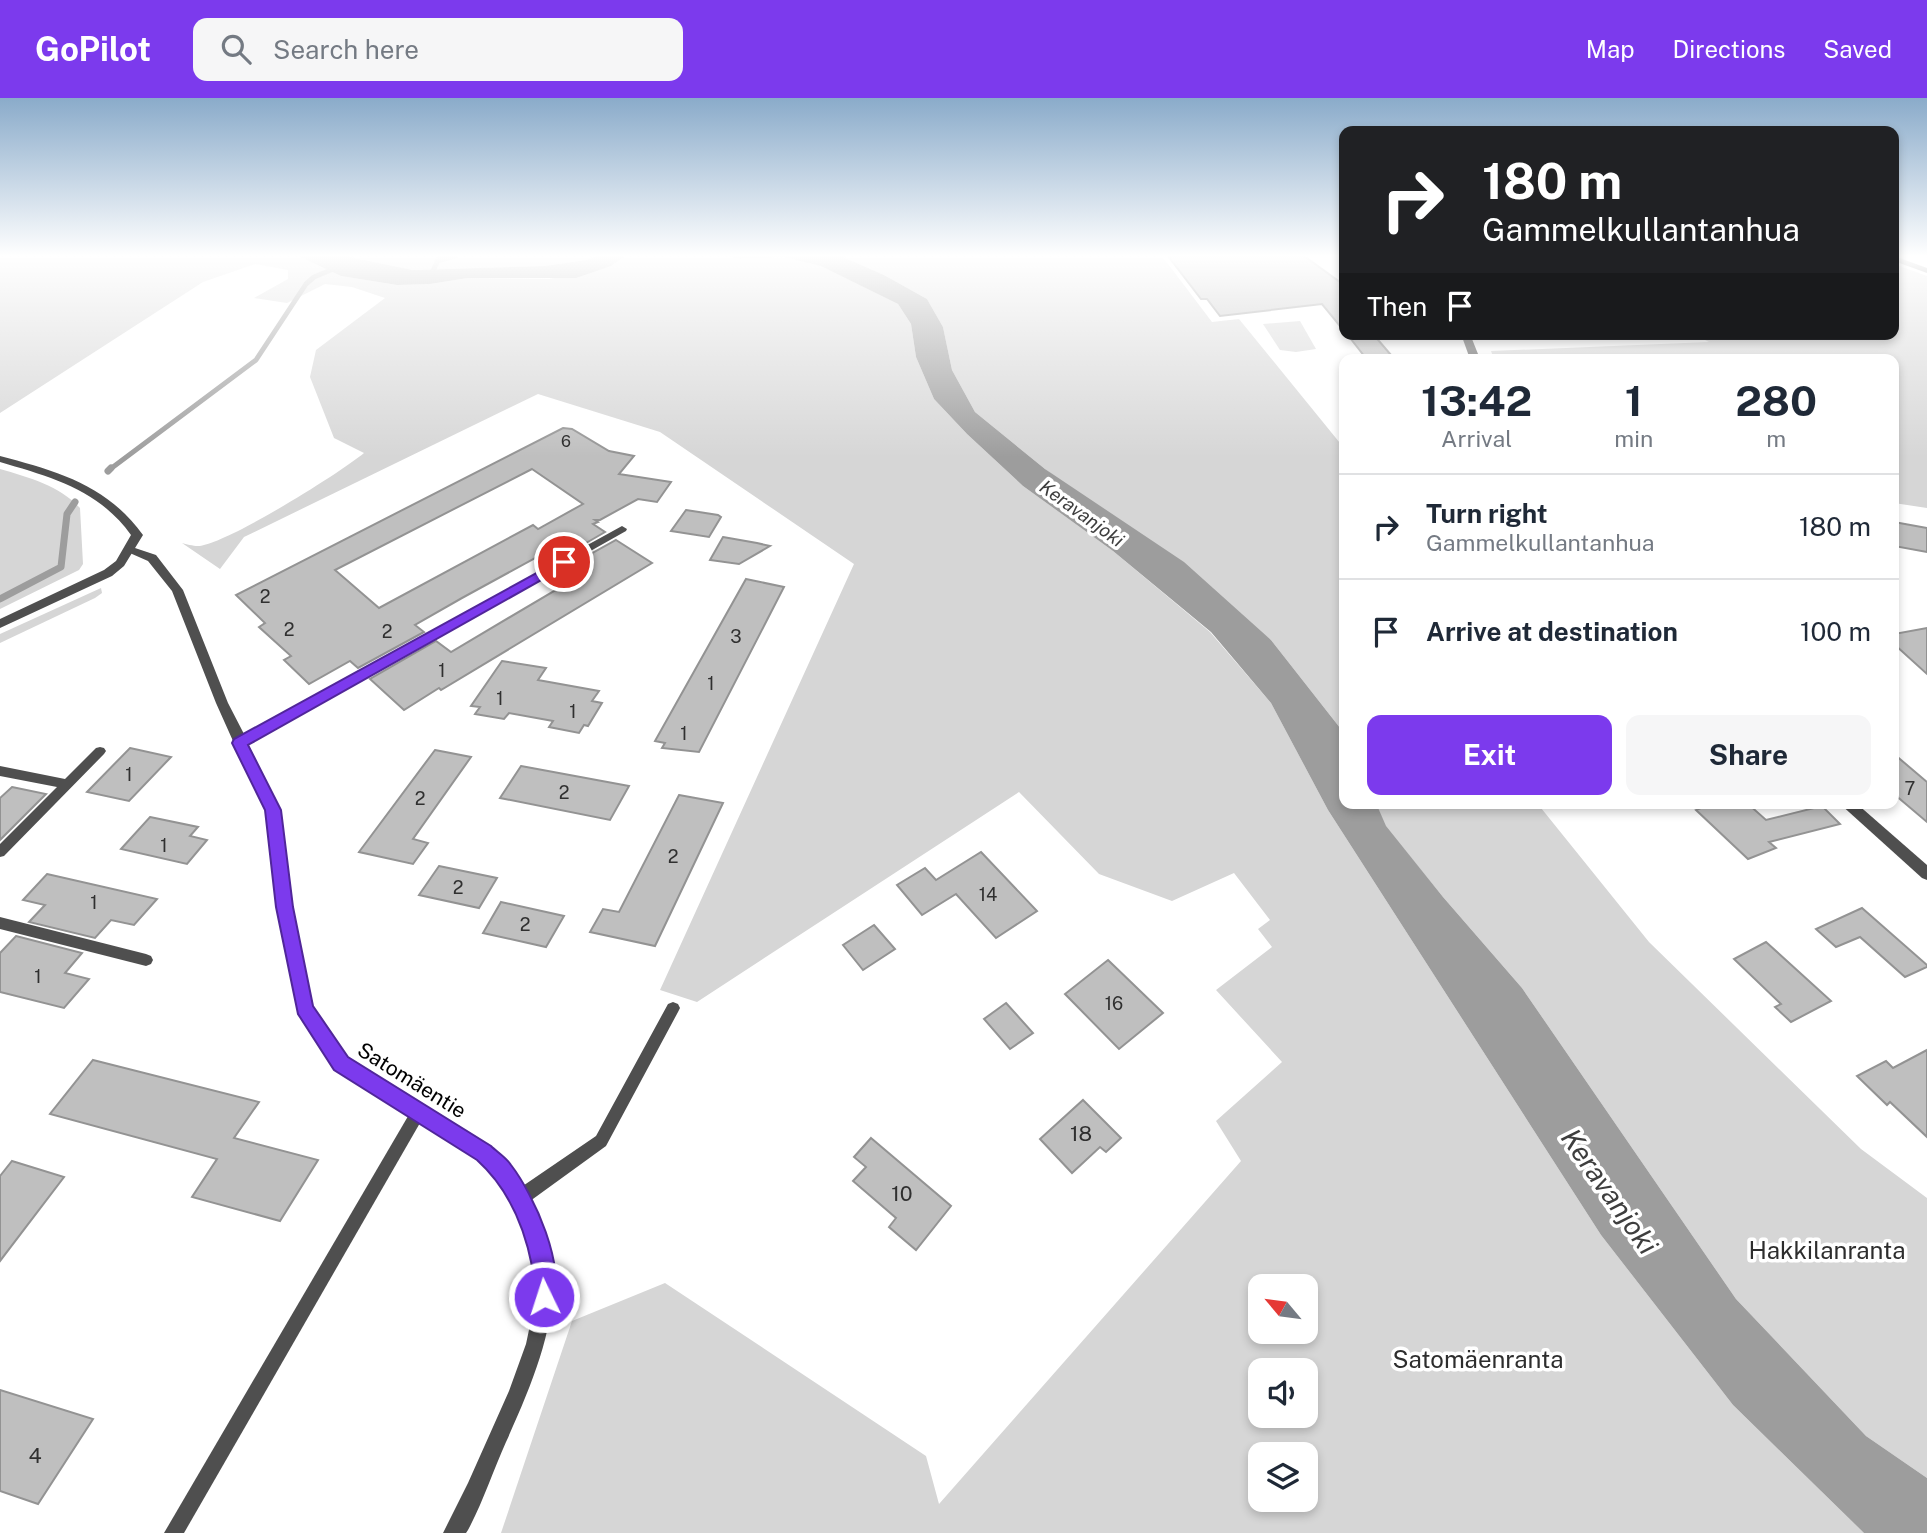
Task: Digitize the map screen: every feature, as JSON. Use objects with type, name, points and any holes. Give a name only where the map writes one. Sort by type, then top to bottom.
[{"type":"street","points":[[0,459],[70,480],[122,513],[137,535],[129,550],[108,573],[0,624]]},
{"type":"street","points":[[239,743],[622,529]]},
{"type":"street","name":"Satomäentie","points":[[129,550],[152,558],[177,590],[239,743],[273,810],[285,907],[305,1009],[341,1063],[484,1153],[503,1170],[520,1198],[537,1240],[545,1282],[543,1312],[519,1391],[454,1533]]},
{"type":"street","points":[[1853,809],[1927,874]]},
{"type":"lane","points":[[0,852],[100,751]]},
{"type":"lane","points":[[0,771],[66,785]]},
{"type":"lane","points":[[0,923],[146,960]]},
{"type":"lane","points":[[520,1198],[601,1141],[673,1009]]},
{"type":"lane","points":[[173,1533],[419,1111]]},
{"type":"green space","name":"Satomäenranta","points":[[0,323],[140,323],[0,413]]},
{"type":"green space","name":"Satomäenranta","points":[[352,323],[910,323],[916,357],[934,399],[967,434],[1023,486],[1113,551],[1210,632],[1271,703],[1328,810],[1601,1235],[1733,1405],[1864,1533],[501,1533],[572,1321],[665,1283],[926,1456],[939,1504],[1241,1161],[1216,1121],[1282,1062],[1216,990],[1272,947],[1258,929],[1270,920],[1234,873],[1172,901],[1099,874],[1019,792],[697,1002],[660,990],[854,564],[660,432],[538,394],[244,537],[220,569],[182,543],[198,546],[232,534],[308,491],[364,453],[334,438],[310,377],[316,350]]},
{"type":"green space","points":[[941,323],[1242,323],[1339,442],[1339,727],[1271,640],[1045,469],[975,412],[952,370]]},
{"type":"green space","points":[[1301,323],[1316,349],[1296,352],[1280,350],[1263,324]]},
{"type":"green space","points":[[1899,323],[1927,323],[1927,508],[1899,504],[1899,354],[1492,354],[1491,351],[1709,342],[1705,340],[1899,340]]},
{"type":"green space","points":[[0,469],[53,488],[80,508],[83,564],[79,570],[0,609]]},
{"type":"green space","points":[[101,588],[102,593],[95,598],[0,643],[0,634]]},
{"type":"green space","name":"Hakkilanranta","points":[[1378,809],[1542,809],[1649,942],[1861,1149],[1927,1198],[1927,1478],[1866,1436],[1736,1299],[1522,988],[1385,826]]},
{"type":"water","name":"Keravanjoki","points":[[941,323],[952,370],[975,412],[1045,469],[1184,562],[1271,640],[1339,727],[1339,809],[1379,809],[1386,826],[1522,988],[1736,1299],[1866,1436],[1927,1478],[1927,1533],[1864,1533],[1733,1405],[1601,1235],[1328,810],[1271,703],[1211,632],[1113,551],[1023,486],[967,434],[934,399],[916,357],[911,324]]},
{"type":"building","points":[[1352,340],[1378,340],[1390,354],[1363,354]]},
{"type":"building","points":[[563,428],[572,429],[609,451],[634,456],[619,474],[671,482],[657,502],[638,499],[600,520],[595,520],[598,522],[593,524],[605,532],[574,550],[568,540],[415,625],[424,632],[358,668],[350,661],[309,684],[284,660],[291,656],[259,627],[265,623],[236,595]],"holes":[[[532,469],[583,504],[538,529],[533,525],[379,608],[335,570]]]},
{"type":"building","points":[[686,510],[721,517],[709,537],[671,531]]},
{"type":"building","points":[[1899,523],[1927,528],[1927,552],[1899,547]]},
{"type":"building","points":[[723,537],[770,546],[739,564],[710,560]]},
{"type":"building","points":[[616,540],[652,563],[441,690],[439,688],[404,710],[370,679],[436,641],[451,652],[586,572],[580,560]]},
{"type":"building","points":[[746,579],[784,587],[699,752],[662,748],[665,743],[655,741]]},
{"type":"building","points":[[1927,628],[1927,674],[1899,649],[1899,633]]},
{"type":"building","points":[[502,661],[546,668],[538,680],[599,691],[592,701],[602,703],[588,726],[584,725],[579,733],[549,727],[553,721],[509,713],[504,719],[475,714],[480,707],[471,706]]},
{"type":"building","points":[[130,748],[171,757],[129,801],[87,792]]},
{"type":"building","points":[[435,750],[471,757],[413,839],[428,843],[413,864],[359,852]]},
{"type":"building","points":[[1899,758],[1927,782],[1927,822],[1899,798]]},
{"type":"building","points":[[521,766],[629,786],[610,820],[500,798]]},
{"type":"building","points":[[12,787],[46,794],[0,840],[0,798]]},
{"type":"building","points":[[679,795],[723,803],[655,946],[590,932],[603,909],[619,912]]},
{"type":"building","points":[[1754,809],[1766,820],[1810,809],[1825,809],[1840,824],[1769,842],[1776,848],[1748,859],[1696,810]]},
{"type":"building","points":[[150,817],[198,827],[190,836],[207,840],[187,864],[121,849]]},
{"type":"building","points":[[981,852],[1037,911],[996,938],[956,894],[922,915],[897,885],[925,868],[936,880]]},
{"type":"building","points":[[439,866],[497,878],[479,908],[419,895]]},
{"type":"building","points":[[47,874],[157,899],[134,925],[111,920],[95,938],[29,922],[45,905],[23,900]]},
{"type":"building","points":[[501,902],[564,916],[546,947],[483,933]]},
{"type":"building","points":[[1862,908],[1927,967],[1905,977],[1860,937],[1836,947],[1816,929]]},
{"type":"building","points":[[874,925],[895,949],[863,970],[843,945]]},
{"type":"building","points":[[16,936],[82,953],[65,973],[89,979],[64,1008],[0,992],[0,953]]},
{"type":"building","points":[[1766,942],[1831,1001],[1791,1022],[1775,1007],[1781,1004],[1734,959]]},
{"type":"building","points":[[1108,960],[1163,1013],[1119,1049],[1065,994]]},
{"type":"building","points":[[1006,1003],[1033,1033],[1010,1049],[984,1019]]},
{"type":"building","points":[[1927,1050],[1927,1137],[1890,1102],[1887,1105],[1857,1076],[1886,1061],[1893,1068]]},
{"type":"building","points":[[93,1060],[259,1102],[234,1138],[318,1160],[280,1221],[192,1197],[217,1159],[50,1114]]},
{"type":"building","points":[[1083,1100],[1121,1138],[1106,1152],[1100,1147],[1072,1173],[1040,1139]]},
{"type":"building","points":[[871,1138],[951,1206],[916,1250],[889,1227],[896,1218],[853,1181],[866,1167],[854,1157]]},
{"type":"building","points":[[12,1161],[64,1177],[0,1261],[0,1176]]},
{"type":"building","points":[[0,1390],[93,1419],[38,1504],[0,1491]]},
{"type":"waterway","points":[[109,470],[256,360],[280,323]]},
{"type":"waterway","points":[[0,599],[61,567],[67,514],[75,502]]},
{"type":"route","points":[[544,1297],[545,1282],[531,1220],[503,1170],[484,1153],[341,1063],[305,1009],[285,907],[273,810],[256,771],[239,743],[564,562]]}]
